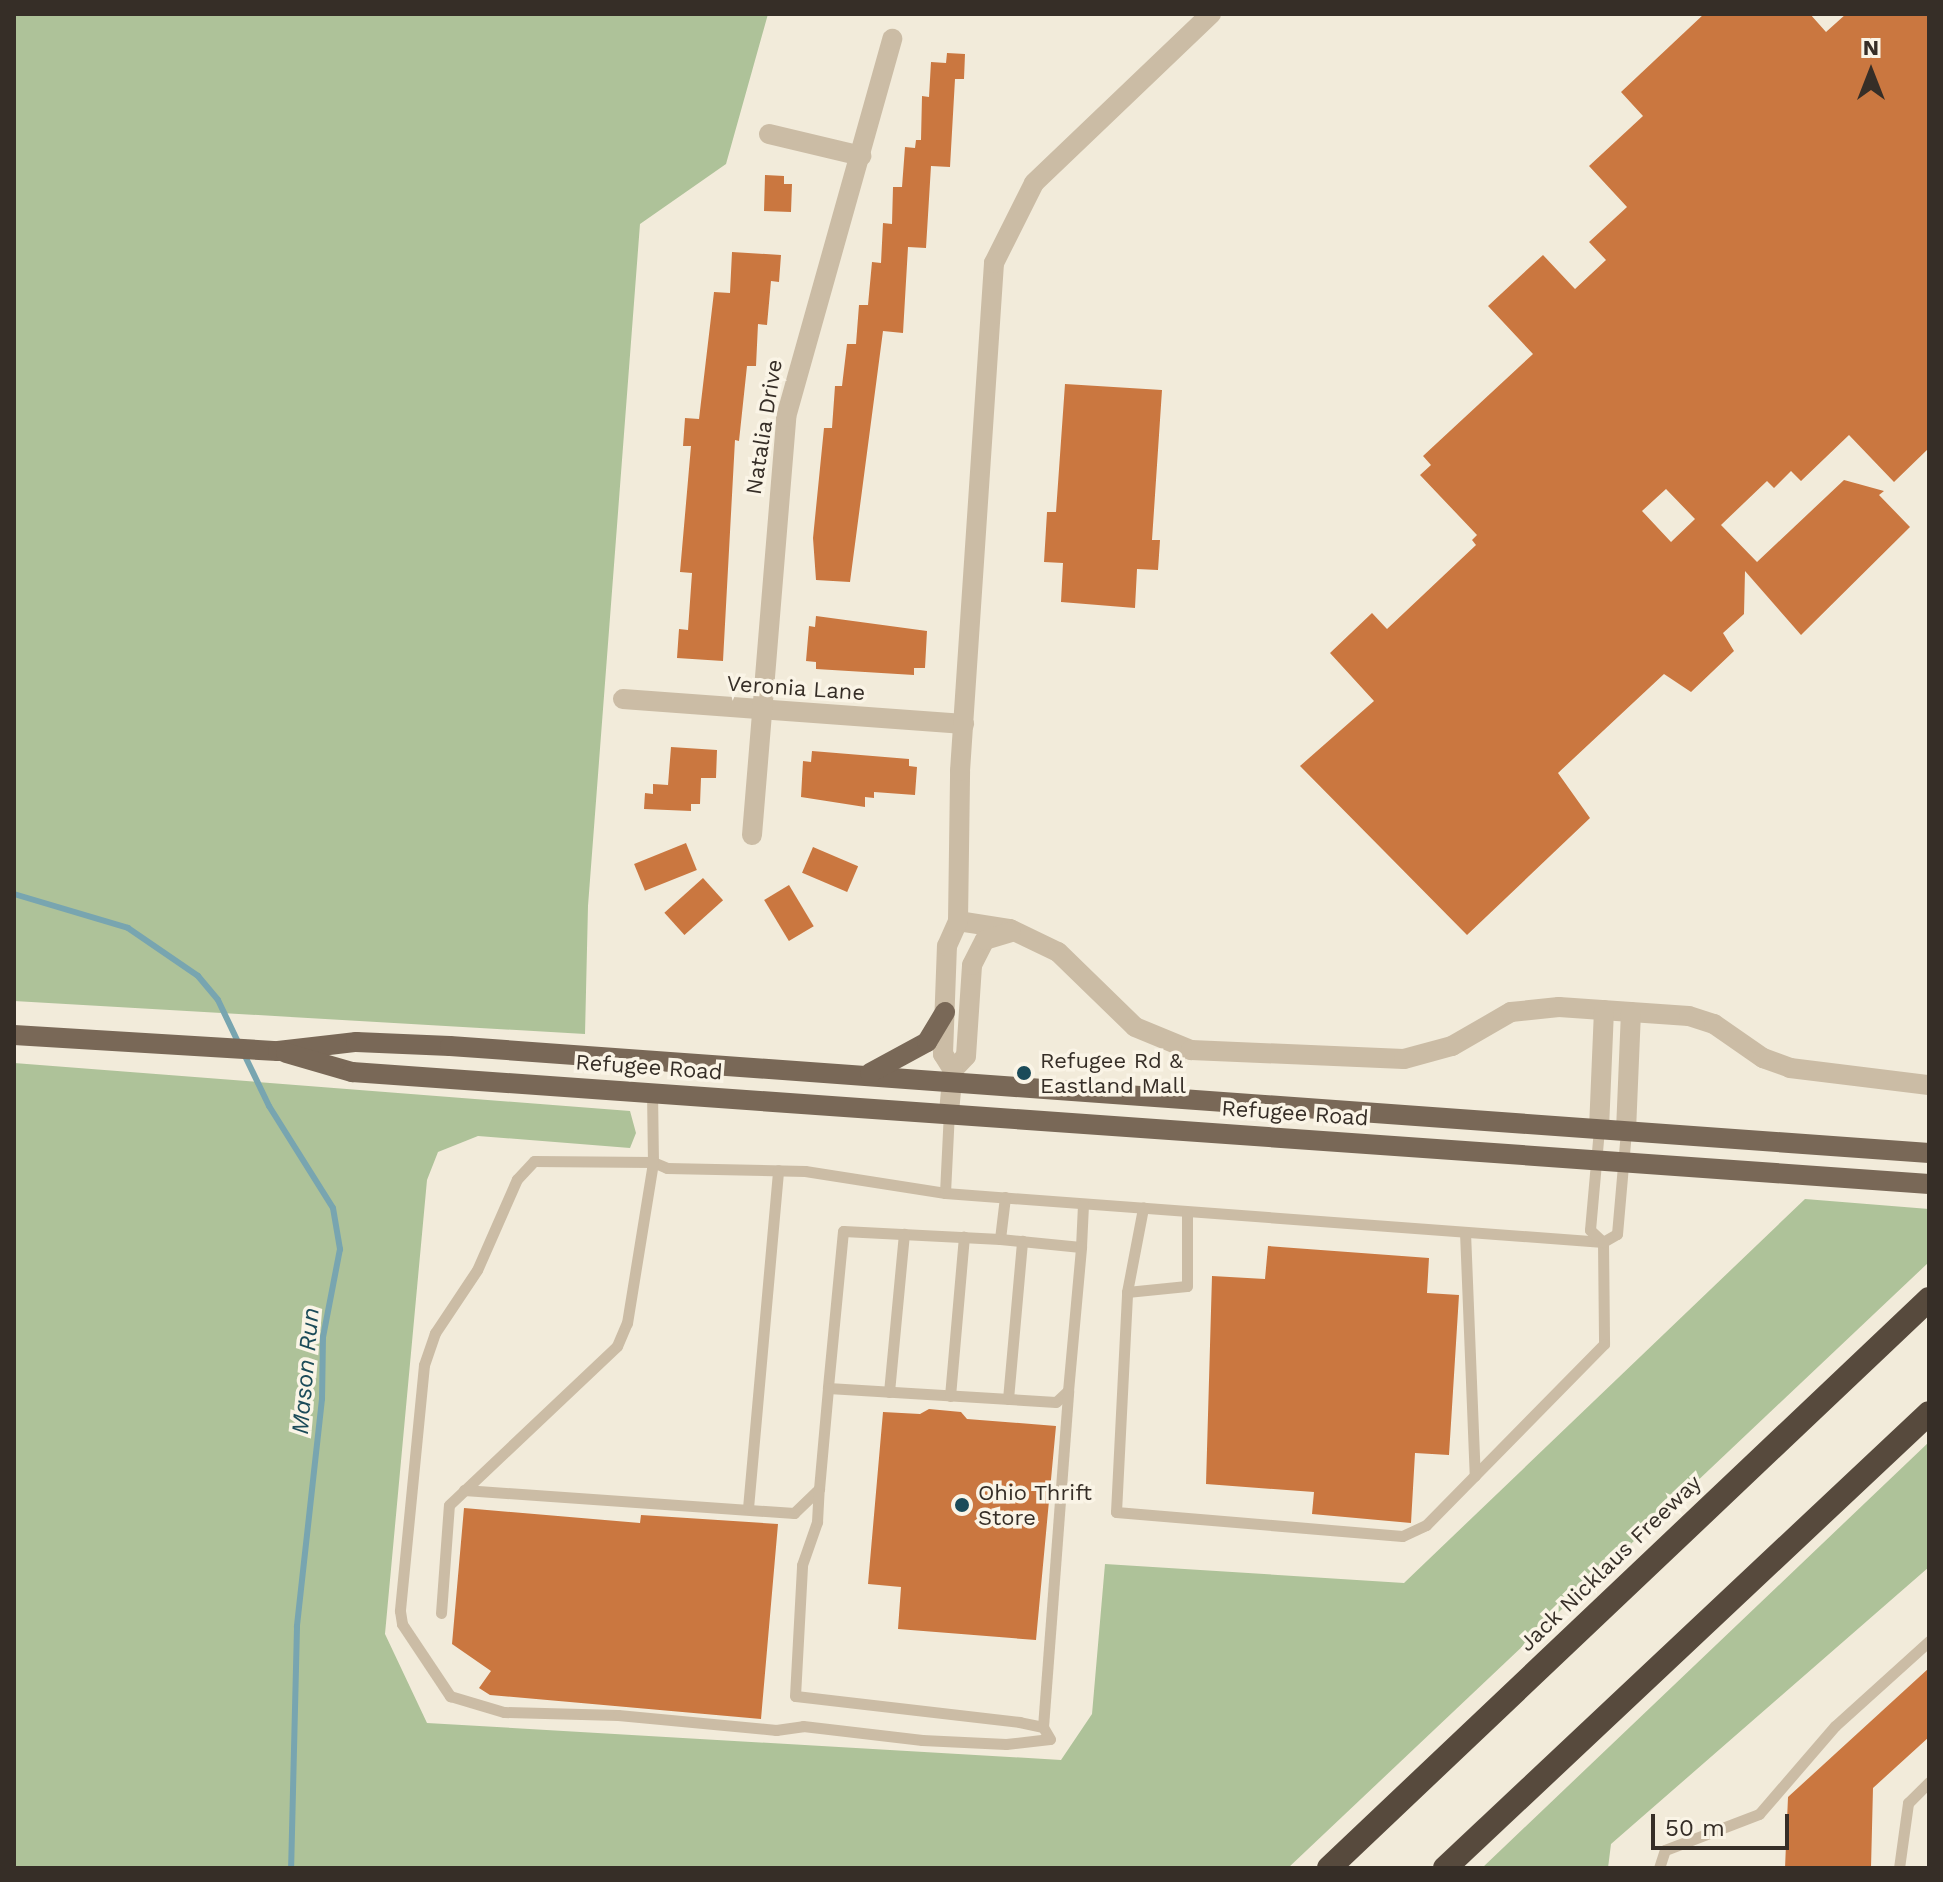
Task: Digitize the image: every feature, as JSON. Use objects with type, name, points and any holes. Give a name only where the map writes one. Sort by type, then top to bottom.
[{"type":"highway","name":"Jack Nicklaus Freeway","points":[[1329,1868],[1929,1299]]},
{"type":"highway","points":[[1445,1868],[1929,1413]]},
{"type":"main road","points":[[865,1075],[927,1042],[945,1012]]},
{"type":"main road","name":"Refugee Road","points":[[14,1035],[269,1050],[356,1042],[865,1075],[952,1076],[1929,1153]]},
{"type":"main road","name":"Refugee Road","points":[[269,1050],[352,1072],[1929,1184]]},
{"type":"street","points":[[952,1076],[966,1056],[972,965],[958,921],[964,724],[996,257],[1034,183],[1211,14]]},
{"type":"street","name":"Natalia Drive","points":[[752,835],[786,417],[892,39]]},
{"type":"street","points":[[769,134],[861,156]]},
{"type":"street","name":"Veronia Lane","points":[[623,699],[964,724]]},
{"type":"street","points":[[958,921],[1015,932],[1064,956],[1135,1027],[1170,1045],[1200,1051],[1404,1059],[1445,1049],[1517,1009],[1604,1010],[1706,1021],[1763,1058],[1790,1068],[1929,1085]]},
{"type":"street","points":[[949,1112],[952,1076],[943,1054],[947,946],[958,921]]},
{"type":"street","points":[[972,965],[989,936],[1015,932]]},
{"type":"street","points":[[1599,1129],[1604,1010]]},
{"type":"street","points":[[1626,1131],[1631,1012]]},
{"type":"lane","points":[[441,1613],[445,1523],[449,1505],[617,1346],[627,1323],[653,1162],[652,1091]]},
{"type":"lane","points":[[945,1193],[949,1112]]},
{"type":"lane","points":[[1143,1208],[1127,1292],[1116,1512],[1402,1536],[1426,1525],[1604,1344],[1603,1242],[1590,1230],[1599,1129]]},
{"type":"lane","points":[[1083,1204],[1043,1727],[1050,1739],[1030,1743],[922,1740],[803,1726],[776,1730],[618,1715],[504,1712],[450,1696],[402,1624],[400,1611],[423,1378],[435,1333],[477,1270],[525,1166],[543,1159],[653,1162],[667,1168],[778,1170],[945,1193],[1603,1242],[1617,1234],[1626,1131]]},
{"type":"lane","points":[[748,1508],[778,1170]]},
{"type":"lane","points":[[1000,1239],[1005,1197]]},
{"type":"lane","points":[[1127,1292],[1187,1286],[1187,1212]]},
{"type":"lane","points":[[1043,1727],[795,1696],[802,1565],[817,1522],[843,1231],[1000,1239],[1081,1247]]},
{"type":"lane","points":[[1465,1232],[1475,1476]]},
{"type":"lane","points":[[889,1392],[904,1234]]},
{"type":"lane","points":[[950,1396],[964,1237]]},
{"type":"lane","points":[[1008,1399],[1022,1241]]},
{"type":"lane","points":[[828,1388],[1056,1402],[1068,1391]]},
{"type":"lane","points":[[464,1490],[794,1513],[819,1489]]},
{"type":"lane","points":[[1659,1868],[1665,1850],[1759,1814],[1835,1726],[1929,1641]]},
{"type":"lane","points":[[1899,1868],[1908,1803],[1929,1782]]},
{"type":"green space","points":[[14,14],[768,14],[726,164],[640,224],[588,906],[585,1034],[14,1001]]},
{"type":"green space","points":[[14,1063],[630,1111],[636,1133],[630,1148],[478,1136],[438,1152],[427,1180],[385,1634],[427,1723],[1061,1760],[1092,1714],[1105,1564],[1404,1583],[1805,1199],[1929,1209],[1929,1262],[1288,1868],[14,1868]]},
{"type":"green space","points":[[1929,1442],[1929,1567],[1611,1844],[1608,1868],[1482,1868]]},
{"type":"building","points":[[1704,14],[1810,14],[1826,32],[1846,14],[1929,14],[1929,448],[1894,482],[1849,435],[1801,481],[1791,471],[1774,488],[1767,481],[1721,525],[1757,562],[1844,480],[1884,491],[1879,495],[1910,527],[1801,635],[1745,571],[1744,614],[1723,633],[1734,651],[1691,692],[1664,674],[1558,773],[1590,818],[1467,935],[1300,766],[1374,701],[1330,653],[1372,613],[1387,629],[1476,545],[1472,540],[1477,535],[1420,475],[1431,465],[1423,456],[1533,354],[1488,306],[1543,255],[1575,289],[1606,260],[1589,242],[1627,207],[1589,166],[1643,116],[1621,92]],"holes":[[[1666,489],[1695,519],[1671,542],[1642,511]]]},
{"type":"building","points":[[947,53],[965,54],[964,79],[955,79],[950,167],[931,166],[926,248],[908,247],[903,333],[883,331],[850,582],[816,580],[813,538],[824,428],[832,428],[835,386],[842,386],[847,344],[856,344],[859,305],[868,305],[872,262],[881,263],[883,223],[892,224],[893,187],[902,187],[905,147],[915,148],[916,140],[921,140],[922,96],[929,97],[931,62],[946,63]]},
{"type":"building","points":[[765,175],[784,176],[784,184],[792,184],[791,212],[764,211]]},
{"type":"building","points":[[732,252],[781,255],[779,282],[771,281],[767,325],[758,324],[756,366],[747,366],[739,441],[735,440],[723,661],[677,658],[679,629],[688,630],[692,573],[680,572],[691,446],[683,446],[685,418],[699,419],[714,292],[730,293]]},
{"type":"building","points":[[1065,384],[1162,390],[1152,540],[1160,540],[1158,570],[1137,569],[1135,608],[1061,602],[1063,563],[1044,562],[1047,512],[1056,512]]},
{"type":"building","points":[[816,616],[927,631],[925,668],[914,668],[914,675],[816,669],[816,662],[806,661],[809,626],[815,627]]},
{"type":"building","points":[[671,747],[717,750],[716,778],[701,778],[700,804],[691,804],[691,811],[644,809],[645,793],[653,794],[653,784],[668,785]]},
{"type":"building","points":[[812,751],[909,759],[909,766],[917,767],[915,795],[874,792],[874,798],[865,797],[865,807],[801,797],[803,761],[811,762]]},
{"type":"building","points":[[686,843],[697,870],[645,891],[634,864]]},
{"type":"building","points":[[813,847],[858,866],[847,892],[802,873]]},
{"type":"building","points":[[703,878],[723,900],[684,935],[664,913]]},
{"type":"building","points":[[789,885],[814,926],[789,941],[764,900]]},
{"type":"building","points":[[1268,1246],[1429,1258],[1427,1293],[1459,1295],[1449,1455],[1415,1453],[1411,1523],[1312,1514],[1314,1492],[1206,1484],[1212,1276],[1265,1279]]},
{"type":"building","name":"Ohio Thrift Store","points":[[929,1409],[961,1412],[967,1419],[1056,1426],[1036,1640],[898,1629],[901,1587],[868,1584],[883,1412],[920,1414]]},
{"type":"building","points":[[464,1508],[640,1523],[641,1515],[778,1524],[761,1719],[490,1695],[479,1688],[491,1671],[452,1644]]},
{"type":"building","points":[[1929,1668],[1929,1737],[1873,1788],[1871,1868],[1785,1868],[1788,1797]]},
{"type":"waterway","name":"Mason Run","points":[[14,894],[128,928],[198,976],[218,1000],[239,1044]]},
{"type":"waterway","name":"Mason Run","points":[[244,1054],[269,1106],[333,1208],[340,1249],[323,1337],[322,1399],[297,1627],[291,1868]]},
{"type":"place","name":"Refugee Rd & Eastland Mall","points":[[1024,1073]]},
{"type":"place","name":"Ohio Thrift Store","points":[[962,1505]]}]
